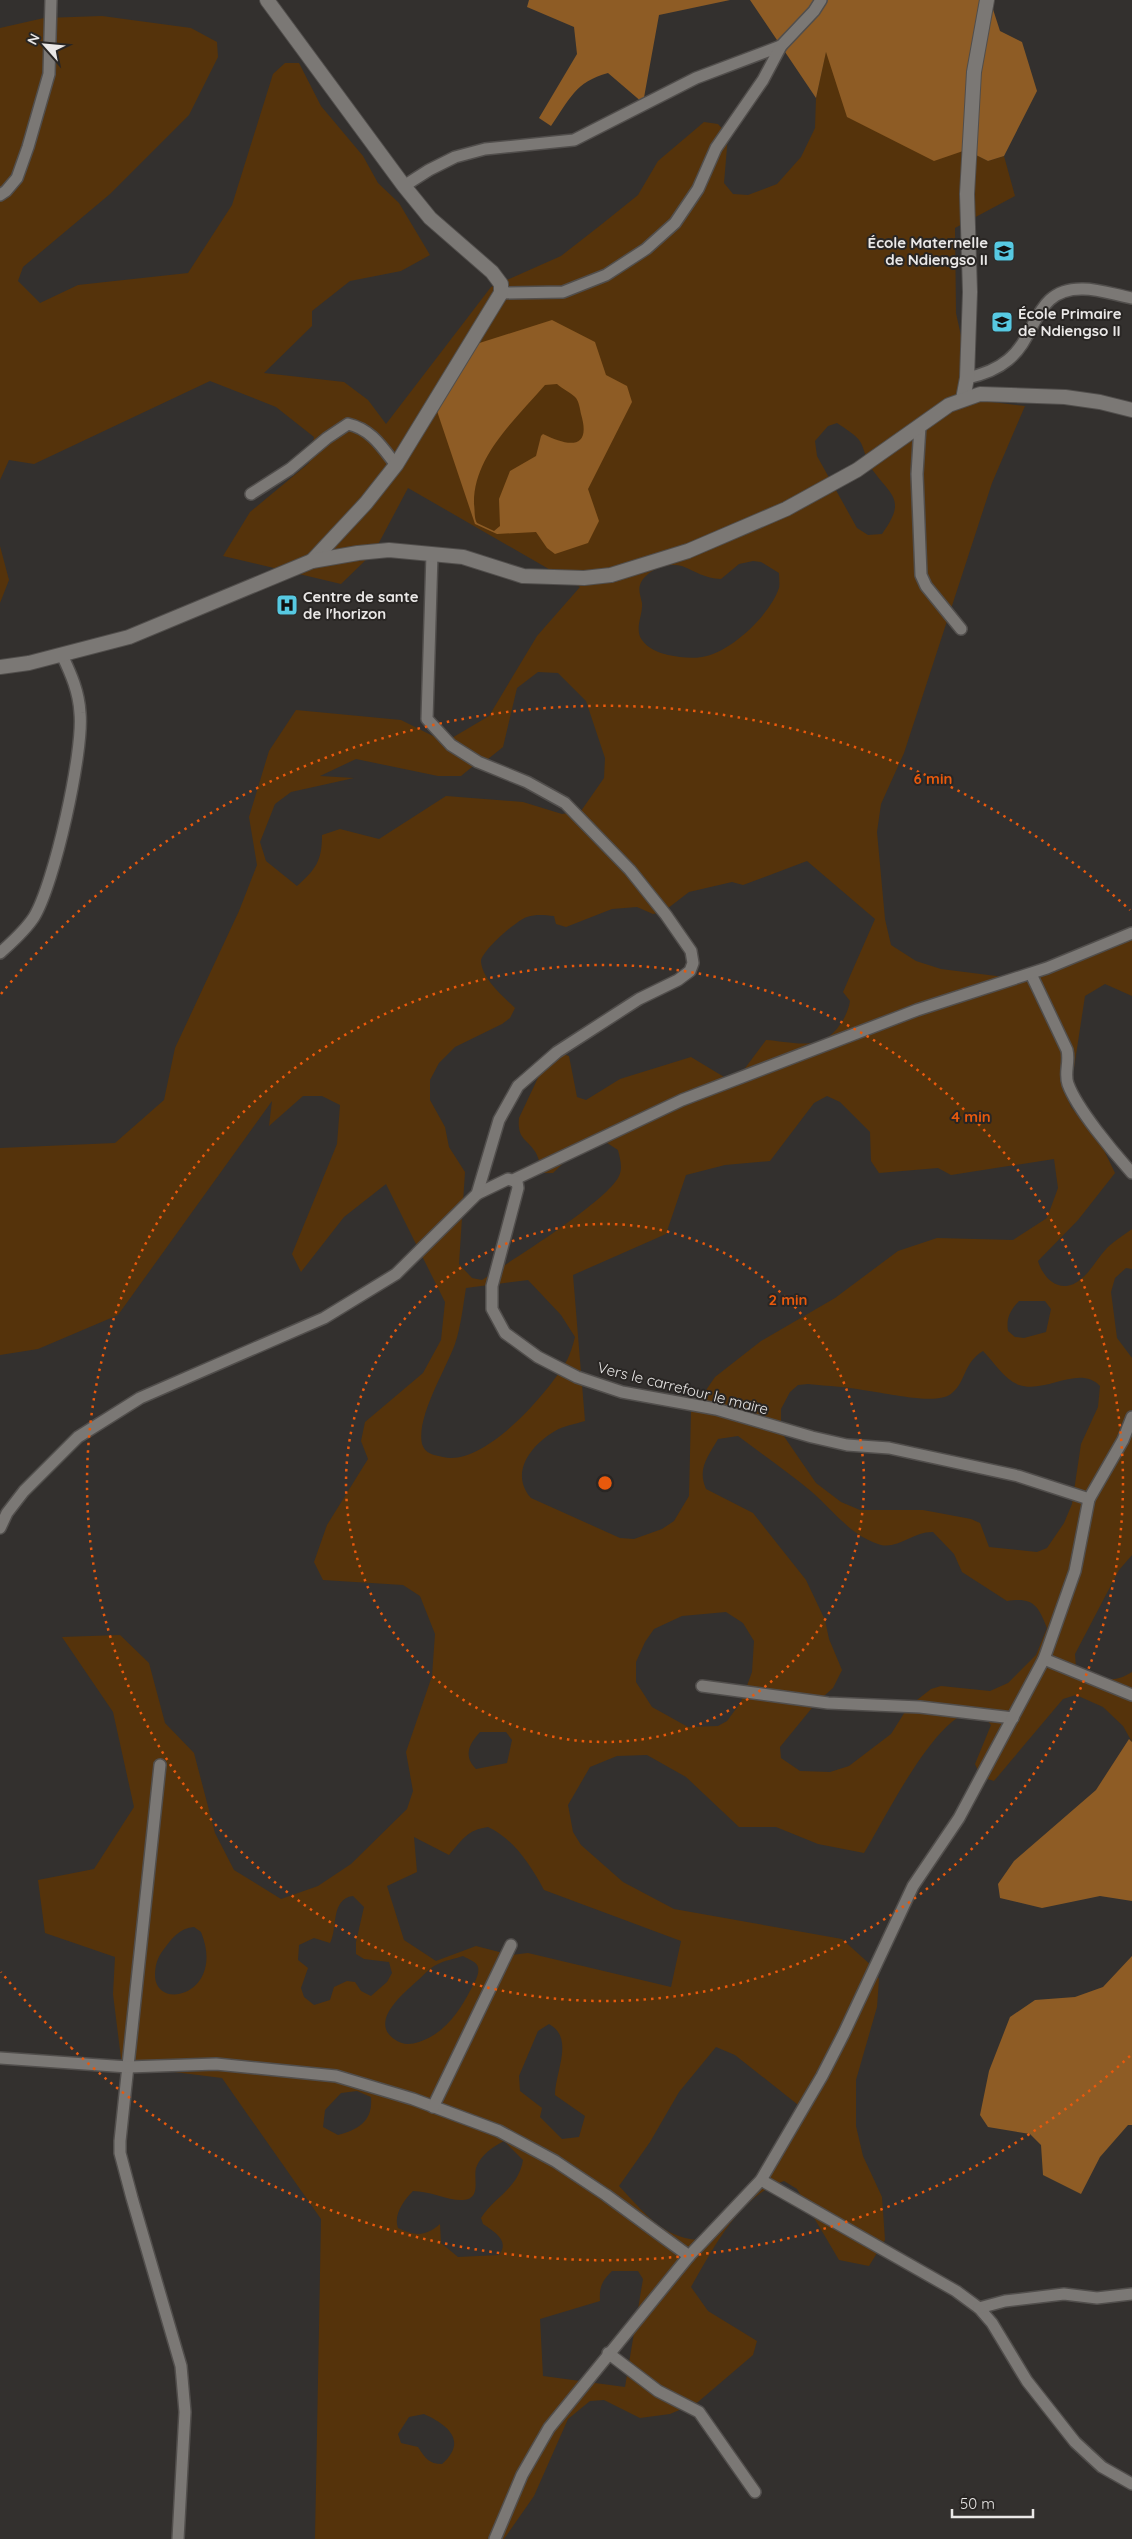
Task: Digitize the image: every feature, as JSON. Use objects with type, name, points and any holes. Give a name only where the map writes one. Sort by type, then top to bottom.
[{"type":"street","points":[[0,194],[6,191],[17,178],[49,74],[51,0]]},
{"type":"street","points":[[268,0],[404,186],[430,218],[492,272],[501,284],[501,293],[396,465],[366,503],[312,561]]},
{"type":"street","points":[[501,293],[563,292],[606,275],[646,249],[675,223],[698,189],[716,148],[763,80],[781,46],[814,12],[821,0]]},
{"type":"street","points":[[963,398],[967,378],[970,292],[968,194],[974,72],[987,0]]},
{"type":"street","points":[[404,186],[429,170],[455,157],[486,149],[574,140],[696,78],[781,46]]},
{"type":"street","points":[[967,378],[985,374],[1008,360],[1033,330],[1037,314],[1045,302],[1058,293],[1083,289],[1132,298]]},
{"type":"street","points":[[0,667],[62,655],[128,636],[173,620],[312,561],[358,553],[388,550],[463,557],[524,576],[584,578],[611,575],[688,551],[786,509],[857,470],[934,414],[963,398],[980,394],[1065,397],[1100,402],[1132,410]]},
{"type":"street","points":[[251,494],[290,469],[327,438],[348,424],[361,427],[375,438],[396,465]]},
{"type":"street","points":[[920,426],[916,474],[921,575],[926,586],[961,630]]},
{"type":"street","points":[[432,554],[427,720],[451,746],[478,762],[527,782],[565,803],[630,870],[666,915],[691,951],[693,963],[690,970],[678,980],[639,999],[557,1052],[518,1086],[500,1120],[477,1194]]},
{"type":"street","points":[[0,953],[28,926],[35,915],[56,858],[68,802],[80,734],[80,713],[74,681],[62,655]]},
{"type":"street","points":[[0,1528],[7,1513],[24,1491],[78,1437],[140,1398],[324,1318],[380,1284],[396,1274],[477,1194],[500,1182],[513,1180],[691,1096],[917,1010],[1031,974],[1132,933]]},
{"type":"street","points":[[1031,974],[1069,1058],[1068,1082],[1072,1094],[1113,1152],[1132,1173]]},
{"type":"street","name":"Vers le carrefour le maire","points":[[513,1180],[517,1182],[518,1188],[492,1286],[492,1309],[504,1333],[538,1357],[577,1377],[622,1392],[716,1409],[812,1438],[847,1445],[889,1448],[1018,1476],[1089,1499]]},
{"type":"street","points":[[495,2539],[534,2452],[550,2428],[608,2353],[689,2256],[761,2180],[844,2033],[913,1886],[959,1818],[1044,1659],[1075,1571],[1089,1499],[1123,1440],[1132,1417]]},
{"type":"street","points":[[1044,1659],[1132,1695]]},
{"type":"street","points":[[702,1686],[828,1702],[920,1707],[1013,1718]]},
{"type":"street","points":[[160,1765],[120,2153],[181,2366],[184,2412],[178,2539]]},
{"type":"street","points":[[433,2106],[511,1945]]},
{"type":"street","points":[[0,2058],[128,2067],[216,2064],[336,2076],[433,2106],[499,2131],[555,2161],[606,2195],[689,2256]]},
{"type":"street","points":[[761,2180],[956,2291],[979,2308],[992,2323],[1027,2381],[1075,2442],[1102,2467],[1132,2484]]},
{"type":"street","points":[[979,2308],[1005,2301],[1064,2294],[1097,2298],[1132,2294]]},
{"type":"street","points":[[608,2353],[658,2391],[699,2412],[755,2492]]},
{"type":"shaded area","points":[[529,0],[730,0],[659,15],[643,103],[608,73],[588,81],[580,87],[551,126],[539,118],[577,54],[574,27],[527,7]]},
{"type":"shaded area","points":[[750,0],[990,0],[1000,31],[1022,42],[1037,91],[1004,156],[988,161],[966,150],[934,161],[847,117],[826,52],[816,98]]},
{"type":"shaded area","points":[[102,16],[191,28],[217,42],[218,57],[189,115],[110,194],[23,267],[18,281],[40,303],[78,285],[188,273],[232,205],[273,74],[285,63],[299,63],[321,106],[363,156],[378,183],[399,203],[430,255],[401,271],[350,281],[312,311],[312,326],[264,373],[344,382],[368,400],[386,424],[491,287],[561,256],[638,195],[658,161],[704,122],[718,124],[728,135],[724,183],[733,194],[748,195],[777,184],[801,157],[815,128],[816,98],[826,51],[966,150],[988,161],[1004,156],[1015,196],[955,228],[956,313],[975,400],[1025,406],[992,483],[904,753],[881,804],[877,832],[885,919],[891,945],[916,961],[941,969],[1029,980],[1132,932],[1132,996],[1105,984],[1085,996],[1074,1068],[1066,1094],[1071,1107],[1099,1140],[1115,1173],[1078,1220],[1038,1261],[1045,1275],[1050,1280],[1061,1286],[1068,1286],[1082,1278],[1107,1248],[1132,1229],[1132,1269],[1126,1268],[1115,1278],[1111,1292],[1117,1338],[1132,1358],[1132,1555],[1119,1570],[1075,1654],[1076,1668],[1097,1678],[1117,1678],[1132,1672],[1132,1742],[1123,1726],[1103,1707],[1076,1695],[1063,1699],[994,1781],[981,1777],[975,1764],[991,1725],[982,1714],[967,1714],[953,1721],[916,1764],[864,1853],[818,1844],[776,1827],[739,1827],[686,1777],[647,1755],[617,1756],[590,1767],[568,1805],[573,1832],[581,1845],[623,1882],[674,1909],[842,1939],[873,1967],[879,1979],[877,2007],[856,2080],[856,2126],[863,2156],[882,2197],[885,2240],[869,2266],[839,2260],[797,2189],[784,2181],[768,2188],[741,2211],[729,2225],[691,2287],[708,2311],[757,2341],[753,2355],[698,2402],[670,2414],[640,2418],[604,2400],[590,2401],[568,2419],[534,2496],[504,2539],[315,2539],[321,2219],[222,2078],[158,2070],[123,2074],[113,1994],[115,1957],[45,1933],[38,1880],[94,1869],[134,1807],[113,1712],[62,1637],[120,1635],[149,1663],[165,1723],[194,1753],[215,1833],[234,1870],[281,1899],[318,1886],[351,1864],[407,1809],[413,1791],[406,1752],[432,1676],[435,1634],[420,1596],[403,1585],[323,1580],[314,1562],[327,1525],[368,1459],[361,1441],[365,1422],[423,1373],[441,1340],[445,1302],[386,1184],[344,1217],[301,1272],[292,1254],[337,1144],[340,1105],[322,1096],[303,1096],[269,1126],[272,1101],[118,1315],[38,1349],[0,1355],[0,1148],[115,1143],[164,1100],[175,1048],[239,911],[257,865],[249,817],[269,751],[296,710],[401,720],[445,742],[489,716],[537,636],[580,587],[408,488],[374,552],[341,584],[223,556],[250,512],[309,463],[314,437],[276,407],[210,381],[34,464],[9,460],[0,480],[0,28],[44,18]],"holes":[[[837,423],[857,437],[869,465],[894,499],[894,513],[882,534],[868,535],[857,528],[817,456],[815,441],[828,426]],[[753,561],[761,562],[779,573],[779,586],[774,599],[758,621],[736,641],[713,654],[698,658],[676,656],[657,651],[644,643],[639,631],[642,608],[639,589],[647,575],[658,568],[676,565],[721,579],[739,564]],[[538,672],[558,673],[586,701],[605,758],[604,778],[581,811],[562,814],[523,802],[446,796],[379,839],[340,829],[322,835],[321,852],[317,864],[297,886],[266,861],[260,842],[275,804],[291,792],[354,778],[320,776],[356,759],[438,776],[461,776],[478,762],[488,759],[503,747],[517,688]],[[807,861],[875,919],[843,992],[850,1001],[849,1007],[843,1020],[834,1032],[823,1040],[811,1043],[766,1040],[734,1083],[691,1057],[620,1079],[586,1100],[577,1097],[569,1056],[560,1053],[544,1065],[519,1118],[521,1135],[536,1153],[543,1173],[553,1173],[582,1145],[601,1139],[618,1150],[621,1163],[619,1176],[611,1187],[597,1200],[556,1231],[482,1280],[472,1278],[459,1264],[465,1172],[449,1147],[445,1127],[430,1100],[430,1080],[439,1063],[455,1047],[502,1024],[510,1018],[515,1008],[499,993],[485,975],[481,962],[482,957],[492,944],[508,930],[522,919],[530,916],[554,916],[556,924],[566,927],[612,909],[637,907],[653,914],[663,912],[689,892],[732,882],[743,885]],[[827,1096],[840,1102],[870,1132],[871,1161],[879,1173],[938,1168],[951,1175],[1054,1159],[1058,1188],[1047,1218],[1013,1240],[937,1238],[898,1251],[835,1298],[761,1341],[715,1377],[691,1412],[689,1496],[674,1521],[662,1529],[634,1539],[620,1538],[531,1498],[525,1489],[522,1479],[523,1470],[531,1452],[546,1437],[562,1428],[585,1421],[573,1275],[666,1234],[686,1175],[725,1165],[770,1161],[814,1103]],[[528,1280],[561,1315],[575,1337],[567,1359],[557,1376],[530,1409],[513,1425],[495,1440],[477,1451],[459,1457],[443,1457],[430,1454],[425,1450],[422,1444],[421,1433],[427,1407],[455,1344],[466,1288]],[[1019,1301],[1045,1301],[1051,1309],[1046,1332],[1024,1338],[1015,1337],[1008,1331],[1008,1318]],[[983,1351],[1004,1375],[1019,1385],[1029,1387],[1040,1386],[1072,1378],[1082,1378],[1092,1380],[1100,1386],[1098,1407],[1081,1444],[1072,1504],[1064,1523],[1047,1548],[1037,1552],[989,1547],[980,1523],[971,1519],[923,1510],[860,1510],[841,1502],[816,1483],[781,1432],[781,1409],[790,1392],[798,1385],[808,1384],[854,1388],[924,1399],[945,1397],[952,1393],[957,1389],[965,1372],[976,1356]],[[738,1436],[803,1485],[850,1528],[868,1540],[878,1544],[892,1545],[919,1534],[933,1532],[954,1554],[962,1572],[1007,1601],[1023,1600],[1037,1608],[1047,1628],[1036,1655],[1008,1683],[990,1691],[941,1686],[931,1689],[908,1707],[891,1734],[849,1766],[830,1772],[800,1771],[781,1758],[780,1747],[816,1703],[833,1688],[842,1670],[829,1639],[825,1620],[806,1580],[753,1513],[706,1489],[703,1469],[707,1457],[718,1439]],[[726,1612],[743,1623],[754,1641],[752,1672],[741,1702],[727,1721],[718,1726],[688,1727],[652,1707],[636,1682],[636,1662],[645,1642],[654,1629],[682,1616]],[[480,1732],[506,1732],[512,1740],[507,1763],[476,1769],[470,1759],[470,1746]],[[488,1827],[514,1846],[544,1890],[681,1941],[671,1987],[528,1953],[511,1955],[476,1946],[436,1961],[404,1940],[387,1886],[417,1872],[414,1837],[449,1855],[462,1840],[475,1830]],[[353,1896],[364,1907],[356,1942],[356,1954],[364,1959],[389,1962],[392,1973],[387,1982],[371,1996],[361,1991],[355,1982],[347,1981],[334,1987],[330,2000],[314,2005],[304,1997],[301,1988],[308,1968],[298,1960],[299,1945],[314,1938],[330,1943],[338,1908],[346,1898]],[[194,1927],[201,1932],[206,1953],[205,1970],[198,1982],[188,1990],[177,1994],[167,1993],[159,1988],[155,1977],[156,1965],[162,1952],[173,1937],[180,1932]],[[463,1956],[476,1964],[478,1967],[477,1975],[467,1997],[444,2028],[428,2038],[409,2044],[394,2039],[387,2032],[385,2024],[391,2008],[429,1969]],[[549,2024],[557,2030],[561,2038],[562,2047],[555,2095],[585,2116],[579,2137],[562,2139],[540,2117],[542,2108],[520,2091],[519,2076],[538,2031]],[[716,2047],[735,2055],[802,2108],[769,2166],[698,2240],[674,2234],[663,2228],[645,2213],[619,2186],[650,2142],[679,2092]],[[357,2091],[371,2097],[370,2112],[363,2123],[352,2130],[338,2135],[323,2127],[325,2110],[341,2093]],[[504,2141],[523,2160],[520,2170],[511,2185],[481,2218],[483,2224],[500,2237],[502,2241],[502,2250],[499,2255],[458,2257],[441,2243],[440,2224],[430,2231],[420,2234],[410,2233],[398,2228],[398,2213],[403,2203],[413,2191],[458,2200],[469,2199],[473,2196],[476,2187],[476,2168],[488,2152]],[[612,2271],[638,2271],[643,2279],[625,2387],[543,2376],[540,2319],[600,2301],[602,2284]],[[424,2414],[441,2423],[452,2434],[454,2448],[450,2456],[442,2464],[428,2460],[418,2447],[401,2443],[398,2434],[409,2417]]]},
{"type":"shaded area","points":[[552,320],[595,342],[606,375],[627,386],[632,402],[588,489],[599,521],[588,543],[555,554],[547,548],[536,532],[497,534],[475,524],[437,411],[470,346]],"holes":[[[557,384],[578,401],[584,426],[580,440],[568,443],[543,434],[536,456],[510,471],[499,499],[500,526],[494,531],[477,523],[474,504],[476,487],[488,454],[498,439],[545,385]]]},
{"type":"shaded area","points":[[0,546],[9,580],[0,603]]},
{"type":"shaded area","points":[[1129,1739],[1132,1742],[1132,1901],[1100,1896],[1042,1908],[1000,1898],[998,1884],[1014,1861],[1096,1790]]},
{"type":"shaded area","points":[[1132,1956],[1132,2125],[1128,2125],[1100,2157],[1081,2194],[1043,2175],[1041,2145],[1030,2134],[988,2127],[980,2115],[989,2071],[1010,2017],[1035,2000],[1075,1997],[1103,1987]]},
{"type":"place","name":"École Maternelle de Ndiengso II","points":[[1004,251]]},
{"type":"place","name":"École Primaire de Ndiengso II","points":[[1002,322]]},
{"type":"place","name":"Centre de sante de l'horizon","points":[[287,605]]}]
